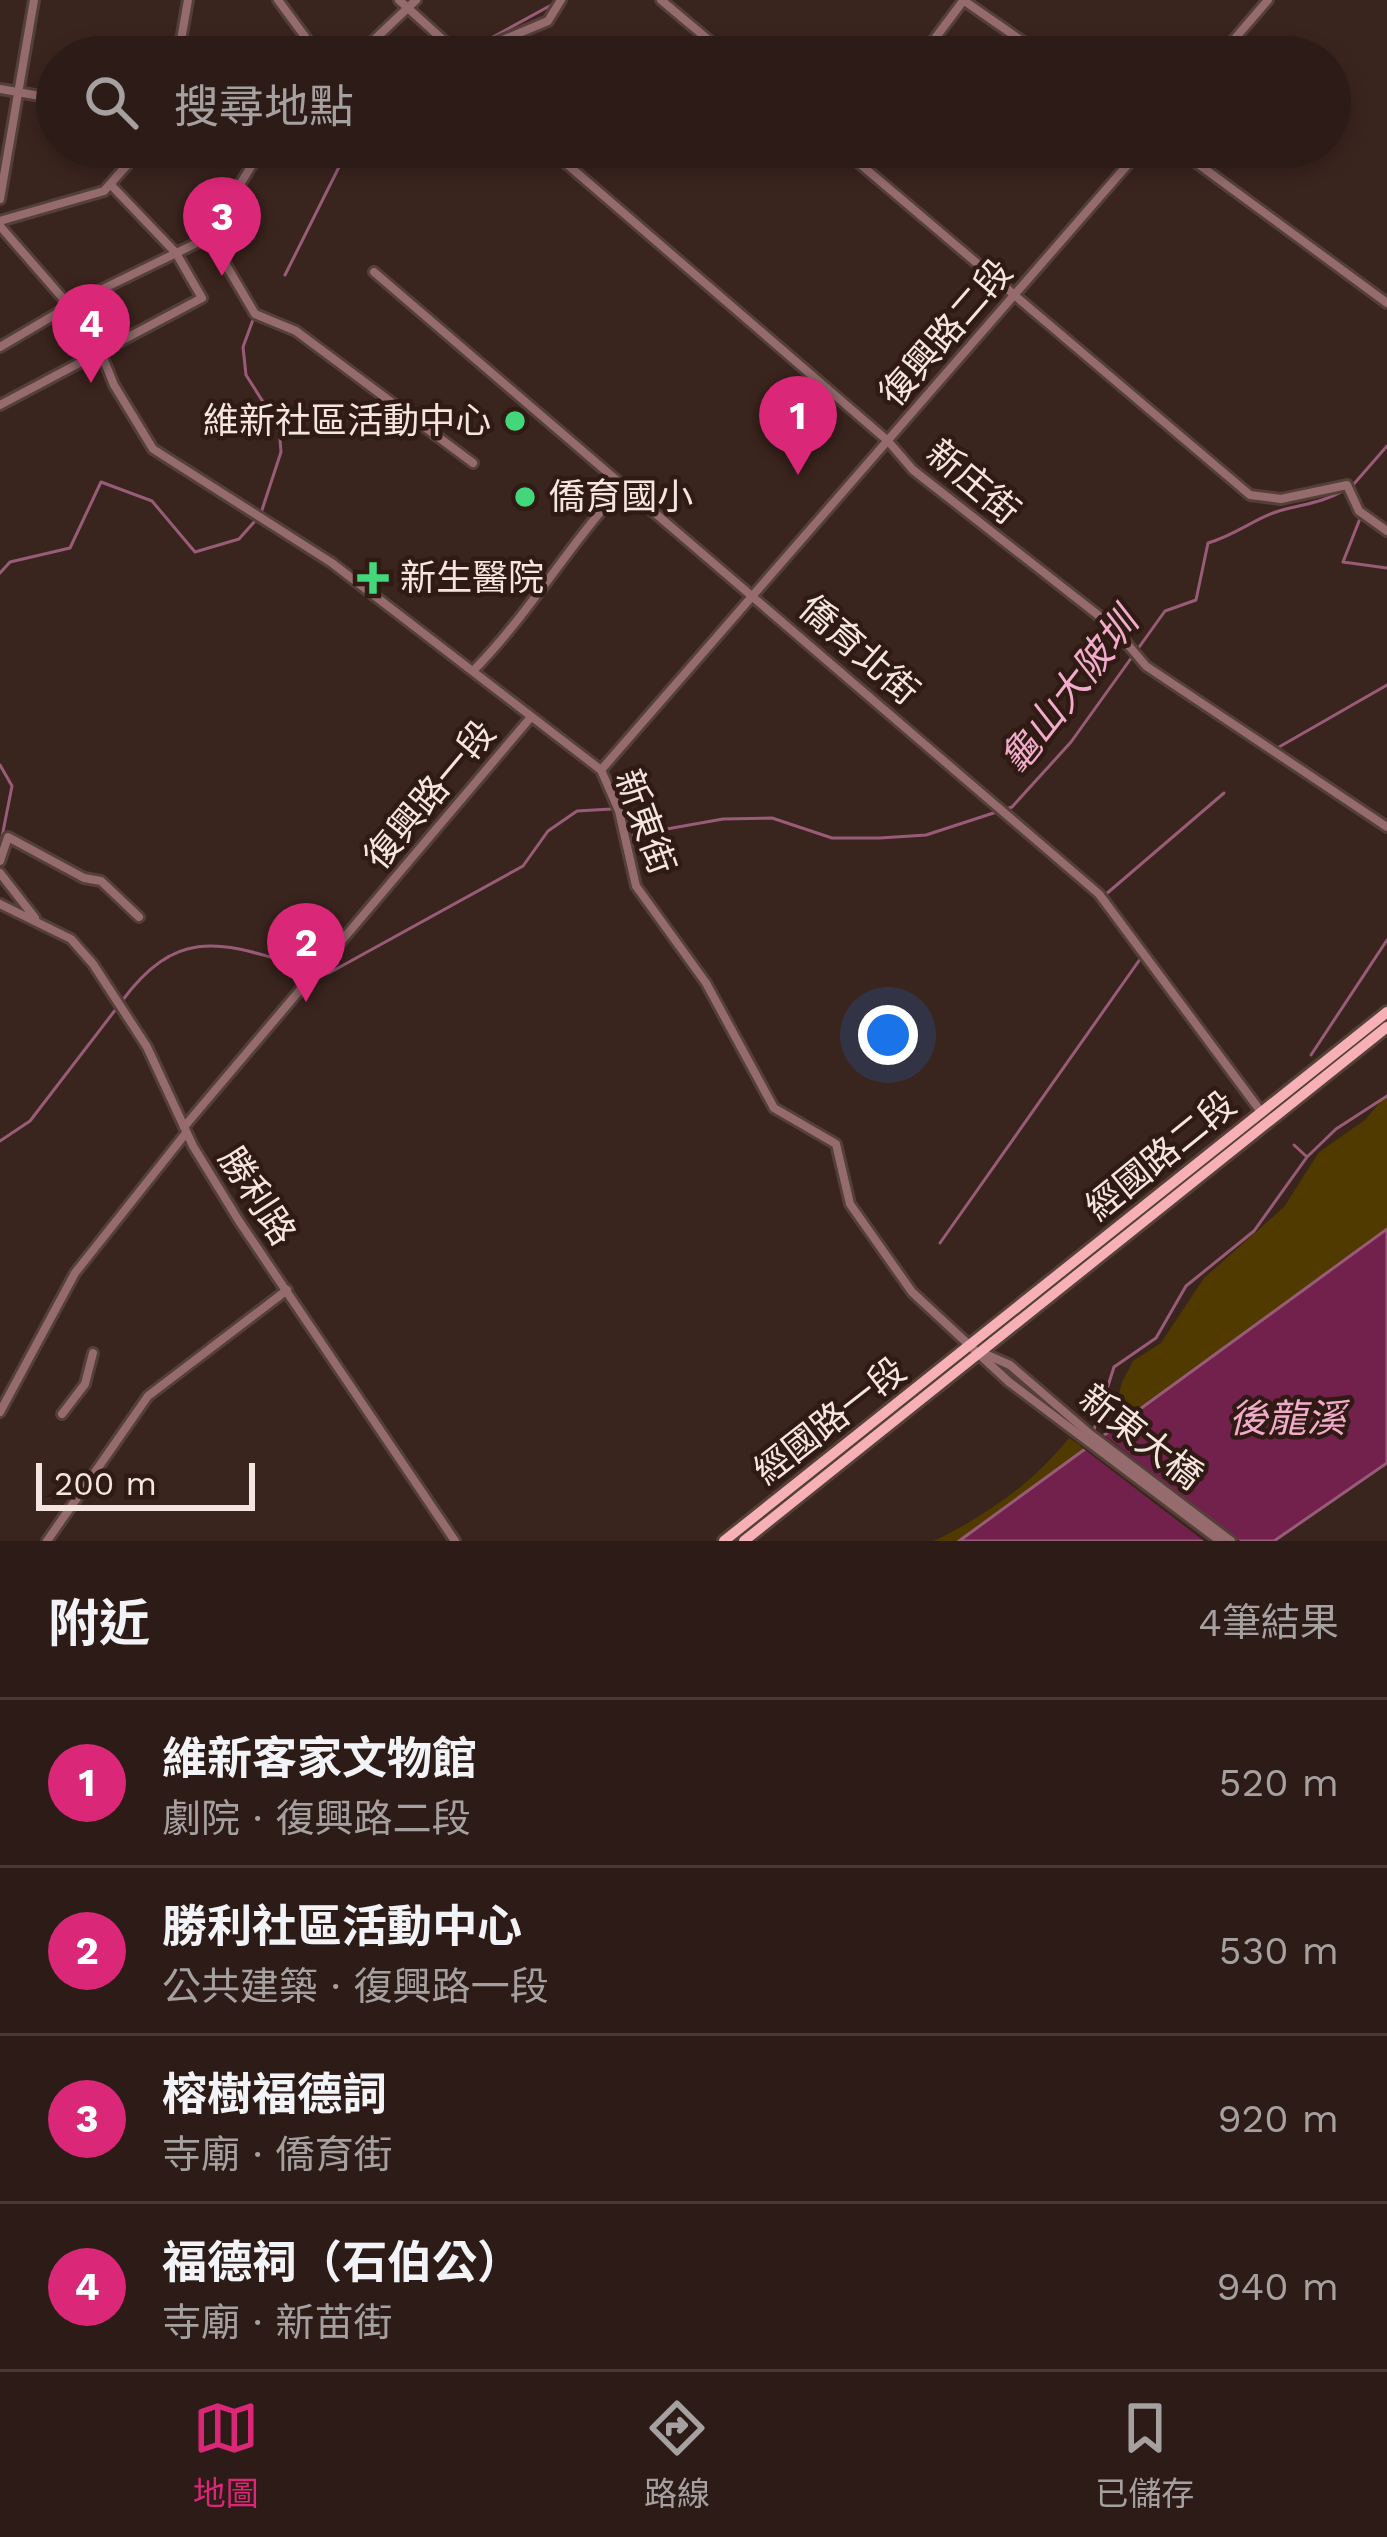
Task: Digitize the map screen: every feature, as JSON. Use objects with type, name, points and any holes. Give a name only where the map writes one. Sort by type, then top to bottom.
[{"type":"main road","name":"經國路二段","points":[[977,1349],[1387,1012]]},
{"type":"main road","name":"經國路二段","points":[[977,1349],[1387,1027]]},
{"type":"main road","name":"經國路一段","points":[[724,1541],[977,1349]]},
{"type":"main road","name":"經國路一段","points":[[744,1541],[977,1349]]},
{"type":"street","points":[[0,200],[34,0]]},
{"type":"street","points":[[182,36],[188,0]]},
{"type":"street","points":[[278,0],[305,36]]},
{"type":"street","points":[[399,0],[443,36]]},
{"type":"street","points":[[379,36],[416,0]]},
{"type":"street","points":[[512,36],[548,21],[561,0]]},
{"type":"street","points":[[661,0],[703,36]]},
{"type":"street","points":[[937,36],[964,0],[1015,36]]},
{"type":"street","points":[[1237,36],[1268,0]]},
{"type":"street","points":[[0,89],[36,96]]},
{"type":"street","points":[[0,223],[111,185],[125,168]]},
{"type":"street","points":[[0,347],[209,236],[249,168]]},
{"type":"street","name":"新庄街","points":[[571,168],[888,441],[914,470],[1112,626],[1146,665],[1387,827]]},
{"type":"street","points":[[862,168],[1250,495],[1281,499],[1347,485],[1360,511],[1387,531]]},
{"type":"street","name":"復興路二段","points":[[601,770],[1125,168]]},
{"type":"street","points":[[1203,168],[1387,303]]},
{"type":"street","points":[[0,405],[202,298],[176,253],[111,185]]},
{"type":"street","name":"新東街","points":[[0,223],[88,327],[137,429],[153,449],[332,562],[601,770],[619,811],[636,886],[706,982],[774,1108],[836,1144],[850,1204],[888,1263],[977,1349]]},
{"type":"street","points":[[209,236],[255,314],[296,331],[473,463]]},
{"type":"street","name":"僑育北街","points":[[374,272],[1099,894],[1262,1113]]},
{"type":"street","points":[[473,671],[542,594],[597,514],[624,484]]},
{"type":"street","name":"復興路一段","points":[[0,1412],[75,1273],[185,1130],[531,718]]},
{"type":"street","points":[[0,861],[8,837],[83,878],[100,881],[140,917]]},
{"type":"street","points":[[0,873],[40,923]]},
{"type":"street","name":"勝利路","points":[[0,904],[71,939],[92,964],[147,1048],[185,1130],[455,1541]]},
{"type":"street","points":[[46,1541],[148,1396],[287,1290]]},
{"type":"street","name":"新東大橋","points":[[977,1349],[1018,1374],[1231,1541]]},
{"type":"street","name":"新東大橋","points":[[977,1349],[1009,1382],[1220,1541]]},
{"type":"street","points":[[62,1414],[85,1384],[94,1353]]},
{"type":"shaded area","points":[[1387,1094],[1387,1229],[1110,1432],[1122,1382],[1133,1361],[1161,1343],[1204,1278],[1284,1207],[1319,1152],[1365,1120]]},
{"type":"shaded area","points":[[1069,1438],[1086,1449],[965,1541],[934,1541],[1008,1497]]},
{"type":"water","name":"後龍溪","points":[[1387,1229],[1387,1463],[1274,1541],[959,1541]]},
{"type":"pier","points":[[1100,1432],[1240,1541],[1204,1541],[1080,1446]]},
{"type":"waterway","points":[[495,36],[555,3]]},
{"type":"waterway","points":[[285,275],[338,168]]},
{"type":"waterway","points":[[254,317],[243,347],[246,375],[279,427],[281,452],[261,513]]},
{"type":"waterway","points":[[1353,485],[1387,446]]},
{"type":"waterway","points":[[0,573],[10,562],[70,548],[101,482],[152,501],[195,552],[239,539],[255,521]]},
{"type":"waterway","points":[[1353,487],[1361,506]]},
{"type":"waterway","name":"龜山大陂圳","points":[[633,835],[723,819],[772,818],[832,838],[926,835],[1012,807],[1071,742],[1165,611],[1196,600],[1208,543],[1271,514],[1345,490]]},
{"type":"waterway","points":[[1361,516],[1343,562],[1387,568]]},
{"type":"waterway","points":[[1279,747],[1387,685]]},
{"type":"waterway","name":"龜山大陂圳","points":[[0,765],[12,786],[0,847]]},
{"type":"waterway","points":[[1105,895],[1224,793]]},
{"type":"waterway","name":"龜山大陂圳","points":[[122,1001],[146,973],[169,956],[193,948],[242,950],[329,973],[523,866],[548,831],[577,811],[611,809]]},
{"type":"waterway","points":[[1311,1055],[1387,940]]},
{"type":"waterway","points":[[940,1243],[1143,955]]},
{"type":"waterway","name":"龜山大陂圳","points":[[0,1141],[30,1121],[116,1009]]},
{"type":"waterway","points":[[1093,1433],[1114,1367],[1156,1338],[1186,1286],[1254,1231],[1307,1157],[1336,1129],[1387,1096]]},
{"type":"waterway","points":[[1294,1145],[1306,1156]]},
{"type":"place","name":"榕樹福德詞","points":[[222,276]]},
{"type":"place","name":"福德祠（石伯公）","points":[[91,383]]},
{"type":"place","name":"維新社區活動中心","points":[[515,421]]},
{"type":"place","name":"維新客家文物館","points":[[798,475]]},
{"type":"place","name":"僑育國小","points":[[525,497]]},
{"type":"place","name":"新生醫院","points":[[373,578]]},
{"type":"place","name":"勝利社區活動中心","points":[[306,1002]]}]
